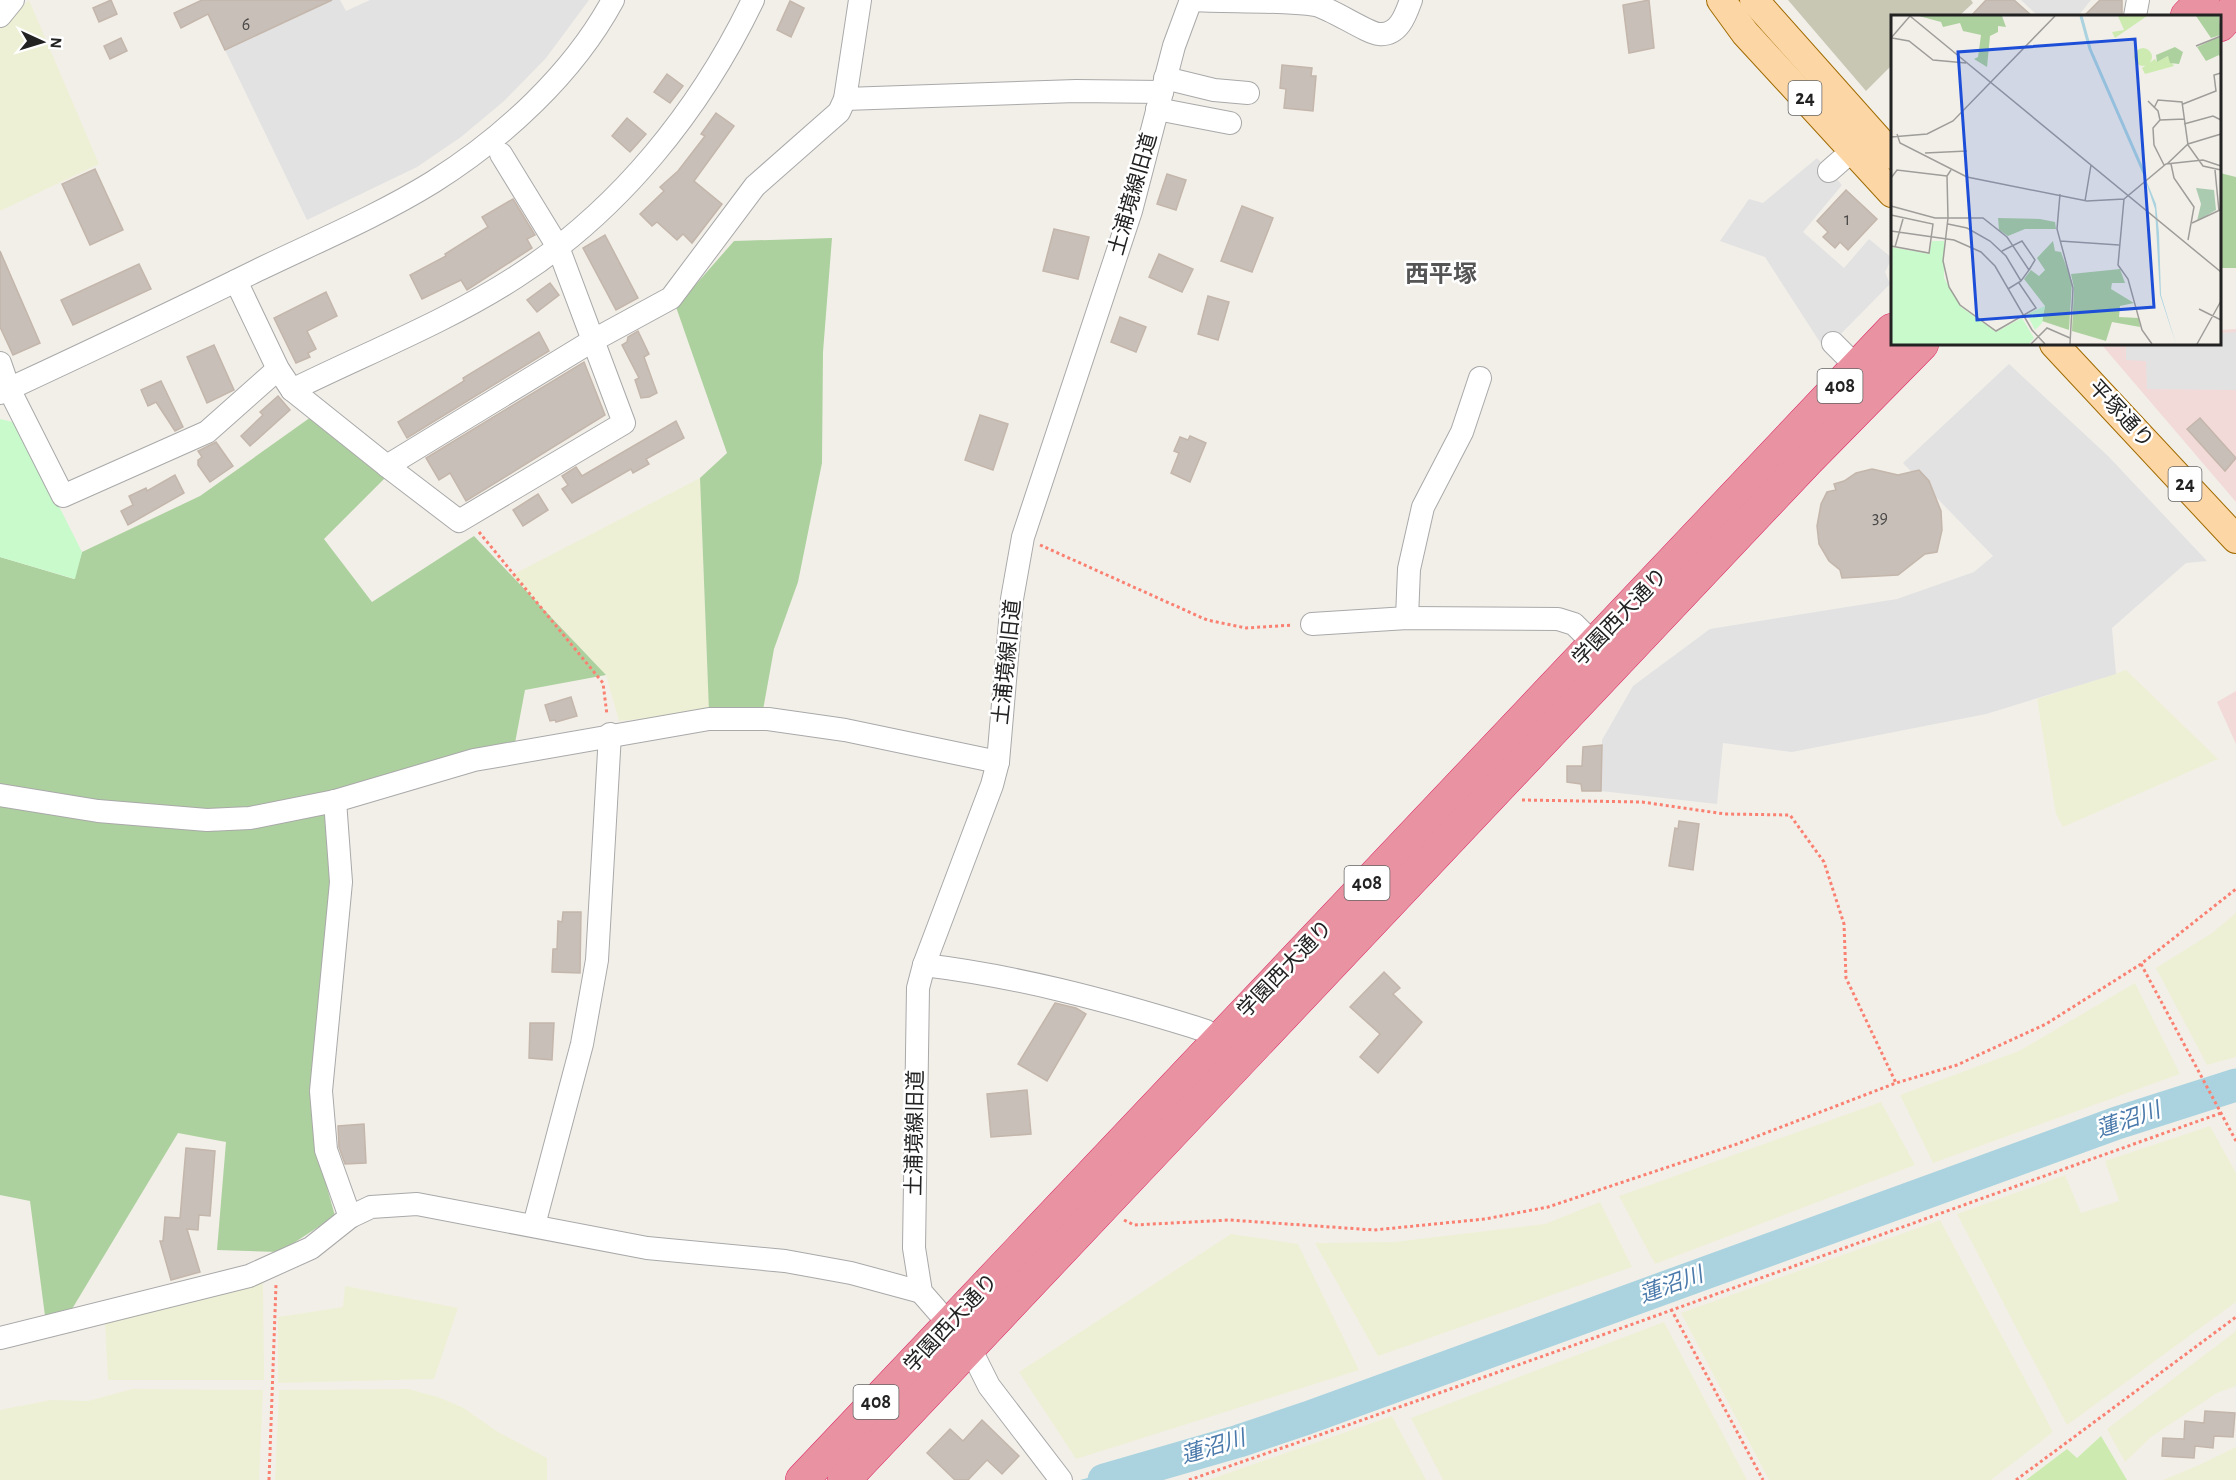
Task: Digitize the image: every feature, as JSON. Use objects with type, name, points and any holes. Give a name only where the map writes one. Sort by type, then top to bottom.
[{"type":"highway","points":[[2188,15],[2203,0]]},
{"type":"highway","points":[[2221,24],[2236,7]]},
{"type":"highway","name":"学園西大通り","points":[[844,1480],[960,1336],[1218,1040],[1891,332]]},
{"type":"highway","name":"学園西大通り","points":[[802,1480],[1105,1203],[1807,461],[1921,345]]},
{"type":"main road","name":"24","points":[[1721,0],[1745,33],[1891,191]]},
{"type":"main road","name":"24","points":[[1754,0],[1891,153]]},
{"type":"main road","name":"平塚通り","points":[[2055,345],[2236,538]]},
{"type":"street","points":[[0,16],[13,0]]},
{"type":"street","points":[[4,391],[403,199],[465,161],[530,105],[559,74],[613,0]]},
{"type":"street","points":[[292,390],[467,306],[516,277],[558,247],[614,198],[681,120],[727,51],[753,0]]},
{"type":"street","points":[[387,466],[592,341],[671,298],[755,186],[839,112],[845,99],[860,0]]},
{"type":"street","points":[[1191,0],[1299,2],[1317,5],[1379,34],[1393,31],[1408,10]]},
{"type":"street","name":"土浦境線旧道","points":[[921,1292],[914,1248],[914,1200],[916,1009],[924,965],[992,785],[998,762],[1012,599],[1023,537],[1131,211],[1161,93],[1191,0]]},
{"type":"street","points":[[2135,15],[2138,0]]},
{"type":"street","points":[[845,99],[1076,90],[1161,93],[1214,90],[1248,93]]},
{"type":"street","points":[[1161,93],[1230,123]]},
{"type":"street","points":[[1829,171],[1853,150]]},
{"type":"street","points":[[236,281],[278,369],[292,390],[459,521],[624,423],[558,247],[501,154]]},
{"type":"street","points":[[1833,343],[1857,367]]},
{"type":"street","points":[[0,363],[4,391],[63,496],[207,432],[278,369]]},
{"type":"street","points":[[1407,618],[1409,569],[1424,507],[1462,432],[1480,378]]},
{"type":"street","points":[[1312,624],[1407,618],[1558,619],[1574,624],[1594,644]]},
{"type":"street","points":[[0,795],[98,811],[207,820],[250,818],[335,801],[474,760],[610,734],[709,719],[768,719],[845,730],[998,762]]},
{"type":"street","points":[[534,1225],[582,1044],[597,960],[610,734]]},
{"type":"street","points":[[335,801],[340,882],[321,1090],[326,1150],[350,1217]]},
{"type":"street","points":[[924,965],[968,970],[1074,994],[1194,1027],[1206,1031],[1218,1040]]},
{"type":"street","points":[[0,1338],[249,1276],[311,1248],[350,1217],[371,1207],[417,1204],[647,1248],[785,1261],[851,1273],[921,1292],[960,1336],[989,1386],[1059,1478]]},
{"type":"path","points":[[459,521],[483,534],[603,683],[610,734]]},
{"type":"path","points":[[1023,537],[1207,621],[1246,628],[1312,624]]},
{"type":"path","points":[[1504,782],[1525,802],[1642,802],[1725,814],[1790,816],[1824,862],[1844,924],[1846,978],[1896,1083]]},
{"type":"path","points":[[1105,1203],[1125,1221],[1134,1225],[1230,1220],[1374,1230],[1485,1219],[1548,1207],[1737,1144],[1896,1083],[1957,1065],[2046,1024],[2141,964],[2236,889]]},
{"type":"path","points":[[2141,964],[2236,1141]]},
{"type":"path","points":[[1188,1480],[1471,1383],[1671,1309],[2221,1113]]},
{"type":"path","points":[[269,1480],[276,1265]]},
{"type":"path","points":[[1671,1309],[1762,1480]]},
{"type":"path","points":[[2016,1480],[2236,1317]]},
{"type":"shaded area","points":[[29,0],[99,164],[0,211],[0,29]]},
{"type":"shaded area","points":[[332,0],[340,0],[346,11],[370,0],[589,0],[546,58],[504,101],[461,137],[417,167],[307,220],[225,50]]},
{"type":"shaded area","points":[[1788,0],[1971,0],[1973,3],[1960,15],[1891,15],[1891,66],[1866,91]]},
{"type":"shaded area","points":[[2021,0],[2091,0],[2079,15],[2037,15]]},
{"type":"shaded area","points":[[1817,158],[1842,185],[1803,232],[1844,268],[1869,239],[1891,257],[1885,272],[1890,284],[1825,350],[1765,257],[1720,241],[1749,199],[1763,203]]},
{"type":"shaded area","points":[[2236,329],[2236,502],[2102,345],[2221,345],[2221,330]]},
{"type":"shaded area","points":[[2236,332],[2236,390],[2147,389],[2146,361],[2126,360],[2126,345],[2221,345],[2221,333]]},
{"type":"shaded area","points":[[2009,364],[2108,456],[2207,561],[2186,563],[2112,628],[2116,674],[1986,714],[1792,752],[1723,743],[1717,804],[1601,791],[1602,740],[1633,686],[1710,629],[1897,599],[1974,572],[1993,556],[1903,463]]},
{"type":"shaded area","points":[[700,478],[709,712],[619,721],[606,675],[512,575]]},
{"type":"shaded area","points":[[2126,670],[2218,759],[2063,827],[2056,814],[2037,699]]},
{"type":"shaded area","points":[[2236,691],[2236,744],[2217,702]]},
{"type":"shaded area","points":[[2236,913],[2236,1057],[2207,1065],[2156,968],[2212,933]]},
{"type":"shaded area","points":[[2135,983],[2180,1074],[1933,1163],[1900,1095],[2019,1051]]},
{"type":"shaded area","points":[[1881,1102],[1915,1165],[1655,1264],[1619,1196]]},
{"type":"shaded area","points":[[2210,1126],[2236,1173],[2236,1302],[2067,1425],[1957,1214],[2065,1175],[2081,1213],[2119,1201],[2105,1161]]},
{"type":"shaded area","points":[[1600,1202],[1632,1267],[1378,1356],[1315,1243],[1394,1242],[1545,1224]]},
{"type":"shaded area","points":[[1940,1220],[2053,1432],[1991,1480],[1769,1480],[1681,1313]]},
{"type":"shaded area","points":[[1231,1234],[1298,1244],[1359,1370],[1076,1459],[1019,1372]]},
{"type":"shaded area","points":[[263,1277],[264,1380],[108,1380],[105,1323]]},
{"type":"shaded area","points":[[345,1286],[458,1308],[434,1379],[278,1383],[278,1317],[343,1307]]},
{"type":"shaded area","points":[[1664,1322],[1747,1480],[1443,1480],[1411,1418]]},
{"type":"shaded area","points":[[2236,1331],[2236,1386],[2217,1393],[2151,1437],[2125,1462],[2107,1429]]},
{"type":"shaded area","points":[[132,1389],[263,1390],[259,1480],[0,1480],[0,1410],[51,1400],[88,1401]]},
{"type":"shaded area","points":[[408,1389],[438,1397],[462,1407],[498,1432],[547,1458],[547,1480],[275,1480],[279,1390]]},
{"type":"shaded area","points":[[1392,1416],[1426,1480],[1208,1480]]},
{"type":"shaded area","points":[[2236,1447],[2236,1480],[2163,1480],[2199,1465]]},
{"type":"green space","points":[[2221,173],[2236,177],[2236,268],[2221,268]]},
{"type":"green space","points":[[832,238],[823,352],[822,463],[798,582],[774,649],[763,710],[709,712],[700,478],[727,453],[676,307],[734,241]]},
{"type":"green space","points":[[311,417],[385,478],[324,539],[372,602],[474,536],[606,675],[525,690],[515,743],[324,797],[212,814],[117,804],[0,785],[0,557],[74,579],[82,552],[200,496]]},
{"type":"green space","points":[[0,419],[17,423],[82,552],[75,579],[0,557]]},
{"type":"green space","points":[[0,803],[205,831],[328,812],[327,848],[331,885],[316,1148],[335,1216],[280,1252],[217,1250],[226,1142],[178,1133],[69,1314],[45,1316],[30,1201],[0,1195]]},
{"type":"green space","points":[[2101,1436],[2127,1480],[2026,1480],[2067,1449],[2077,1458]]},
{"type":"water","points":[[1144,1463],[1147,1475],[1129,1480],[1080,1480]]},
{"type":"building","points":[[111,0],[117,14],[99,22],[93,8]]},
{"type":"building","points":[[202,0],[332,0],[225,50],[208,14],[181,28],[174,13]]},
{"type":"building","points":[[1649,0],[1654,48],[1629,53],[1623,5]]},
{"type":"building","points":[[1986,0],[2014,0],[2031,15],[1972,15]]},
{"type":"building","points":[[2100,0],[2122,0],[2122,15],[2085,15]]},
{"type":"building","points":[[790,1],[804,8],[791,37],[777,30]]},
{"type":"building","points":[[121,38],[127,51],[110,59],[104,46]]},
{"type":"building","points":[[1282,65],[1312,68],[1311,76],[1316,76],[1313,111],[1284,108],[1286,89],[1280,88]]},
{"type":"building","points":[[667,74],[683,86],[670,103],[654,92]]},
{"type":"building","points":[[716,113],[734,126],[694,181],[722,204],[692,243],[683,234],[677,240],[657,222],[652,226],[640,214],[664,191],[660,187],[678,171],[705,136],[701,134]]},
{"type":"building","points":[[627,118],[646,134],[630,152],[612,136]]},
{"type":"building","points":[[95,169],[123,230],[90,245],[62,184]]},
{"type":"building","points":[[1167,174],[1186,180],[1176,210],[1157,204]]},
{"type":"building","points":[[1846,190],[1877,219],[1848,250],[1840,242],[1835,248],[1823,237],[1828,232],[1817,221]]},
{"type":"building","points":[[513,199],[535,235],[527,239],[532,248],[467,290],[461,280],[422,299],[410,275],[446,256],[445,254],[488,227],[482,217]]},
{"type":"building","points":[[1242,206],[1273,218],[1252,272],[1221,261]]},
{"type":"building","points":[[1054,229],[1089,237],[1078,279],[1043,271]]},
{"type":"building","points":[[605,235],[638,298],[616,310],[583,248]]},
{"type":"building","points":[[0,251],[40,343],[13,355],[0,327]]},
{"type":"building","points":[[1159,254],[1193,269],[1182,292],[1149,277]]},
{"type":"building","points":[[139,264],[151,289],[73,325],[61,300]]},
{"type":"building","points":[[550,283],[559,295],[537,312],[527,300]]},
{"type":"building","points":[[326,292],[337,316],[307,331],[316,349],[308,353],[310,357],[296,363],[274,318]]},
{"type":"building","points":[[1208,296],[1229,302],[1218,340],[1198,334]]},
{"type":"building","points":[[1120,317],[1146,327],[1136,352],[1111,342]]},
{"type":"building","points":[[638,331],[649,354],[644,357],[657,393],[641,398],[635,380],[639,378],[622,345],[627,342],[628,337]]},
{"type":"building","points":[[539,332],[549,351],[407,438],[398,422],[464,381],[463,378]]},
{"type":"building","points":[[214,345],[234,390],[207,403],[187,357]]},
{"type":"building","points":[[584,362],[605,415],[466,501],[450,473],[439,480],[426,458]]},
{"type":"building","points":[[161,381],[183,427],[175,431],[156,402],[148,406],[141,390]]},
{"type":"building","points":[[278,396],[290,410],[250,446],[241,436],[263,415],[260,412]]},
{"type":"building","points":[[980,415],[1008,424],[993,470],[965,460]]},
{"type":"building","points":[[2200,418],[2236,458],[2225,471],[2187,429]]},
{"type":"building","points":[[676,421],[684,438],[646,459],[649,464],[633,473],[631,469],[572,503],[562,489],[568,485],[562,476],[576,467],[582,476]]},
{"type":"building","points":[[1190,436],[1206,443],[1190,482],[1171,473],[1179,453],[1174,451],[1180,437],[1188,440]]},
{"type":"building","points":[[216,442],[233,466],[210,482],[198,465],[198,460],[202,457],[198,451]]},
{"type":"building","points":[[1872,469],[1898,475],[1919,470],[1929,481],[1941,511],[1942,530],[1937,552],[1925,554],[1898,575],[1842,578],[1840,570],[1829,561],[1819,544],[1817,526],[1821,504],[1827,492],[1836,490],[1834,484],[1856,473]]},
{"type":"building","points":[[175,475],[184,493],[128,525],[121,511],[133,505],[129,496],[146,488],[147,491]]},
{"type":"building","points":[[538,494],[548,510],[523,526],[513,510]]},
{"type":"building","points":[[571,697],[577,716],[556,722],[555,720],[550,721],[545,705]]},
{"type":"building","points":[[1602,745],[1601,791],[1582,791],[1581,784],[1567,782],[1567,766],[1582,766],[1583,747]]},
{"type":"building","points":[[1679,821],[1699,824],[1693,870],[1669,866],[1675,828],[1678,829]]},
{"type":"building","points":[[563,912],[581,912],[580,973],[552,972],[553,949],[557,949],[558,921],[562,922]]},
{"type":"building","points":[[1384,972],[1400,988],[1393,994],[1422,1022],[1378,1073],[1360,1057],[1380,1034],[1350,1007]]},
{"type":"building","points":[[1055,1003],[1076,1008],[1086,1014],[1047,1081],[1018,1064]]},
{"type":"building","points":[[530,1023],[554,1023],[552,1060],[529,1058]]},
{"type":"building","points":[[1027,1090],[1031,1134],[991,1137],[987,1094]]},
{"type":"building","points":[[364,1124],[366,1163],[345,1164],[339,1147],[338,1126]]},
{"type":"building","points":[[186,1148],[215,1151],[210,1216],[199,1215],[198,1230],[187,1229],[200,1272],[171,1280],[160,1241],[163,1241],[165,1217],[180,1218]]},
{"type":"building","points":[[2205,1411],[2235,1413],[2233,1437],[2214,1436],[2213,1448],[2195,1446],[2194,1458],[2162,1456],[2163,1438],[2184,1439],[2185,1421],[2204,1423]]},
{"type":"building","points":[[982,1420],[1019,1456],[1002,1474],[987,1460],[968,1480],[955,1480],[927,1453],[950,1429],[963,1441]]},
{"type":"waterway","name":"蓮沼川","points":[[1104,1480],[1239,1441],[1307,1418],[2117,1123],[2236,1085]]},
{"type":"district","name":"西平塚","points":[[1441,275]]}]
